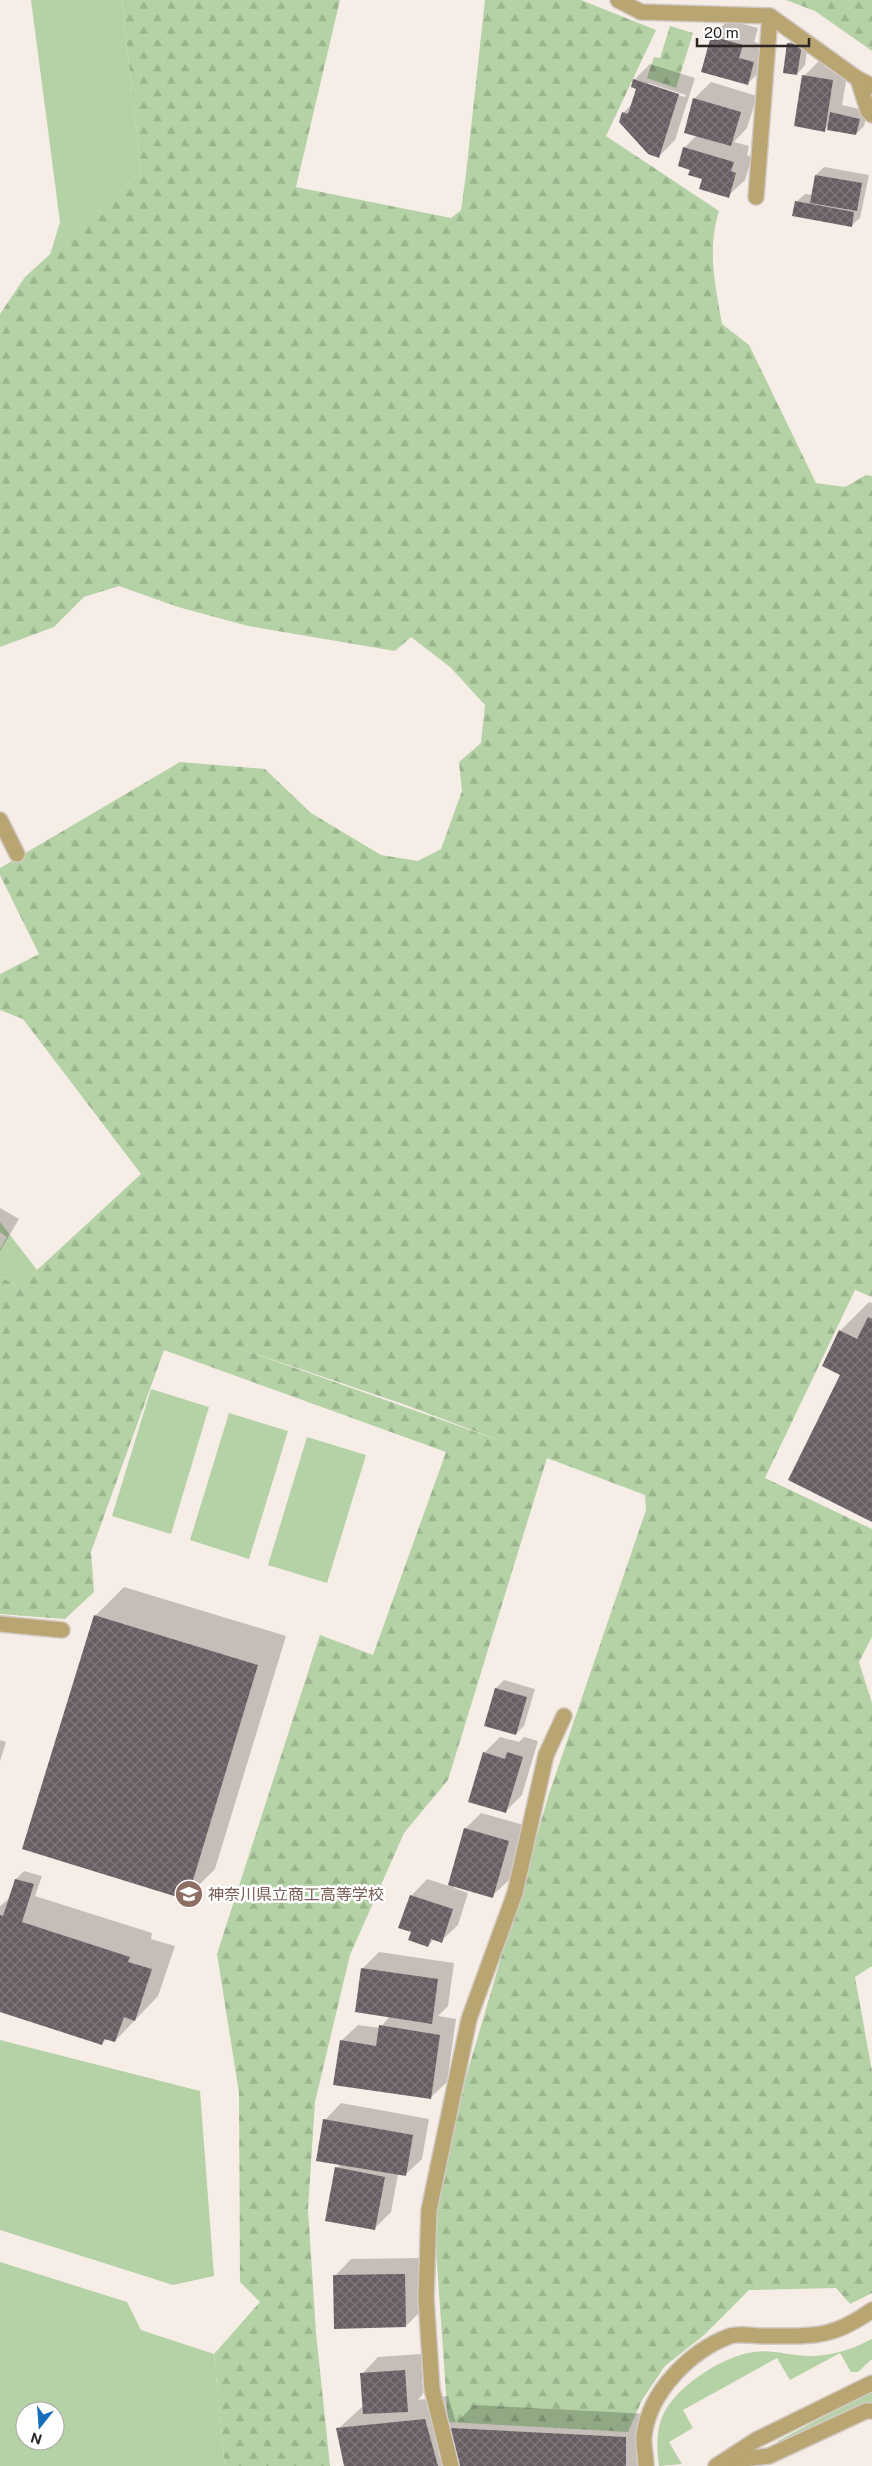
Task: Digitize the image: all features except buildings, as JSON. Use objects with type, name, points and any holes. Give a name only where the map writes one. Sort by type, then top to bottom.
[{"type":"street","points":[[618,0],[641,12],[770,16],[858,79],[872,86]]},
{"type":"street","points":[[756,196],[770,16]]},
{"type":"street","points":[[858,79],[868,111],[872,115]]},
{"type":"street","points":[[0,820],[17,854]]},
{"type":"street","points":[[0,1624],[62,1630]]},
{"type":"street","points":[[451,2466],[432,2389],[426,2298],[429,2210],[469,2019],[515,1893],[546,1755],[564,1716]]},
{"type":"street","points":[[646,2466],[644,2436],[652,2407],[672,2377],[700,2352],[732,2336],[825,2335],[852,2324],[872,2310]]},
{"type":"street","points":[[720,2464],[756,2440],[872,2383]]},
{"type":"street","points":[[720,2464],[769,2456],[866,2411],[872,2411]]},
{"type":"green space","points":[[31,0],[122,0],[141,172],[50,255],[60,222]]},
{"type":"green space","points":[[122,0],[340,0],[296,187],[451,218],[461,210],[485,0],[581,0],[656,30],[606,136],[719,211],[713,240],[713,267],[722,324],[749,345],[816,483],[845,487],[866,475],[872,476],[872,1297],[855,1290],[765,1478],[872,1529],[872,1637],[859,1662],[872,1703],[872,1966],[855,1977],[872,2071],[872,2293],[850,2304],[836,2288],[749,2290],[703,2336],[665,2366],[642,2400],[628,2432],[448,2422],[434,2221],[466,2077],[549,1794],[646,1510],[645,1495],[547,1458],[448,1780],[404,1833],[350,1955],[315,2102],[308,2209],[316,2333],[330,2466],[225,2466],[214,2354],[260,2302],[240,2282],[239,2093],[217,1954],[320,1635],[373,1655],[446,1452],[164,1350],[91,1552],[94,1592],[65,1619],[0,1614],[0,1276],[23,1290],[37,1270],[141,1174],[23,1019],[0,1010],[0,974],[39,954],[0,875],[0,868],[180,762],[265,769],[311,813],[381,855],[418,861],[441,849],[462,791],[459,762],[481,743],[485,705],[450,667],[411,637],[395,651],[248,626],[178,607],[119,586],[84,597],[54,627],[0,647],[0,314],[25,277],[141,172]],"holes":[[[227,1344],[403,1404],[501,1441]]]},
{"type":"green space","points":[[786,0],[872,0],[872,51],[815,11]]},
{"type":"green space","points":[[670,26],[693,33],[676,88],[647,78],[654,57],[660,58]]},
{"type":"green space","points":[[0,1222],[37,1270],[23,1290],[0,1276],[0,1249],[7,1237],[0,1232]]},
{"type":"green space","points":[[151,1389],[209,1407],[171,1534],[112,1516]]},
{"type":"green space","points":[[229,1413],[288,1431],[249,1559],[190,1540]]},
{"type":"green space","points":[[307,1437],[366,1455],[327,1583],[268,1565]]},
{"type":"green space","points":[[0,2040],[200,2091],[214,2276],[173,2285],[0,2230]]},
{"type":"green space","points":[[0,2262],[127,2302],[141,2330],[214,2354],[225,2466],[0,2466]]},
{"type":"green space","points":[[872,2339],[872,2359],[858,2372],[851,2372],[840,2353],[790,2380],[777,2358],[683,2410],[693,2428],[669,2442],[682,2464],[659,2466],[657,2449],[658,2431],[667,2408],[687,2386],[713,2367],[740,2355],[753,2352],[768,2351],[818,2356],[842,2351]]},
{"type":"green space","points":[[872,2391],[872,2405],[780,2444],[778,2441]]},
{"type":"place","name":"神奈川県立商工高等学校","points":[[189,1894]]}]
